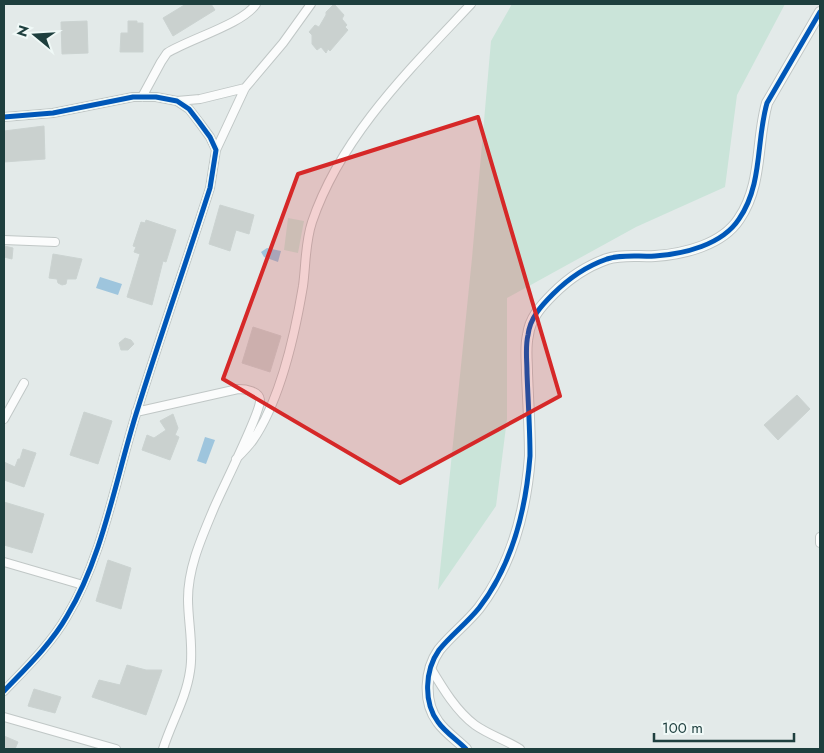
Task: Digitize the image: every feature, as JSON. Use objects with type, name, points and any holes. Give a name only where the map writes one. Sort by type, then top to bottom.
[{"type":"street","points":[[142,97],[167,54],[237,20],[253,9],[256,4]]},
{"type":"street","points":[[4,691],[28,666],[63,623],[83,585],[103,527],[136,412],[210,188],[216,150],[245,88],[283,43],[311,4]]},
{"type":"street","points":[[236,459],[255,437],[280,384],[303,286],[308,238],[316,210],[331,179],[349,146],[382,104],[471,4]]},
{"type":"street","points":[[466,749],[441,726],[433,712],[429,695],[430,666],[439,650],[474,613],[493,587],[503,568],[518,526],[530,465],[526,346],[530,324],[545,302],[565,283],[597,263],[624,256],[654,256],[698,248],[731,228],[738,220],[750,197],[755,181],[767,102],[820,12]]},
{"type":"street","points":[[4,117],[53,113],[134,97],[156,97],[176,101],[200,99],[245,88]]},
{"type":"street","points":[[176,101],[189,110],[199,122],[210,137],[216,150]]},
{"type":"street","points":[[4,240],[55,242]]},
{"type":"street","points":[[4,419],[24,383]]},
{"type":"street","points":[[136,412],[233,390],[243,389],[252,391],[259,397],[259,404],[211,518],[190,574],[188,600],[191,669],[178,712],[163,749]]},
{"type":"street","points":[[820,536],[820,543]]},
{"type":"street","points":[[4,562],[83,585]]},
{"type":"street","points":[[430,666],[442,687],[467,718],[480,728],[520,749]]},
{"type":"street","points":[[4,716],[116,749]]},
{"type":"highlighted area","points":[[478,117],[560,396],[400,483],[223,379],[298,174]]},
{"type":"green space","points":[[512,4],[785,4],[737,95],[725,187],[636,227],[507,298],[507,419],[496,506],[438,590],[472,258],[491,41]]},
{"type":"green space","points":[[288,218],[304,221],[298,253],[284,250]]},
{"type":"water","points":[[267,248],[281,251],[278,262],[264,257],[261,252]]},
{"type":"water","points":[[100,277],[122,284],[118,295],[96,288]]},
{"type":"water","points":[[205,437],[215,440],[206,464],[197,461]]},
{"type":"building","points":[[186,4],[211,4],[215,10],[173,36],[163,18]]},
{"type":"building","points":[[334,4],[344,15],[342,19],[347,25],[345,27],[348,30],[330,51],[328,49],[326,53],[321,47],[317,50],[312,44],[312,35],[309,32],[315,25],[319,27],[326,12]]},
{"type":"building","points":[[87,21],[88,53],[62,54],[61,22]]},
{"type":"building","points":[[128,21],[143,23],[143,52],[120,52],[121,33],[128,33]]},
{"type":"building","points":[[44,126],[45,159],[4,162],[4,131]]},
{"type":"building","points":[[220,205],[254,215],[249,234],[236,230],[230,251],[209,244]]},
{"type":"building","points":[[146,220],[176,230],[166,262],[163,261],[152,305],[127,297],[140,254],[134,252],[136,247],[133,246],[141,222],[145,223]]},
{"type":"building","points":[[4,246],[13,248],[12,259],[4,257]]},
{"type":"building","points":[[53,254],[82,259],[76,279],[67,279],[66,284],[62,285],[58,283],[57,279],[49,278]]},
{"type":"building","points":[[253,327],[281,336],[270,372],[242,363]]},
{"type":"building","points":[[125,338],[131,340],[134,344],[128,350],[121,350],[119,343]]},
{"type":"building","points":[[797,395],[810,409],[778,440],[764,425]]},
{"type":"building","points":[[84,412],[112,421],[98,464],[70,455]]},
{"type":"building","points":[[173,414],[178,428],[175,435],[179,437],[170,460],[142,450],[147,435],[154,438],[166,430],[160,421]]},
{"type":"building","points":[[23,449],[36,453],[24,487],[4,480],[4,462],[15,467]]},
{"type":"building","points":[[4,502],[44,514],[32,553],[4,545]]},
{"type":"building","points":[[108,560],[131,568],[121,609],[96,601]]},
{"type":"building","points":[[127,665],[146,670],[162,670],[146,715],[92,697],[99,680],[120,685]]},
{"type":"building","points":[[34,689],[61,697],[55,713],[28,706]]},
{"type":"building","points":[[4,736],[18,742],[15,749],[4,749]]},
{"type":"cycle path","points":[[466,749],[444,729],[433,714],[428,696],[429,676],[434,658],[439,650],[479,608],[491,591],[509,555],[521,516],[530,456],[526,349],[529,329],[534,318],[553,294],[585,269],[600,262],[619,257],[655,256],[690,250],[713,242],[732,228],[747,206],[756,177],[767,103],[820,12]]},
{"type":"cycle path","points":[[4,117],[53,113],[133,97],[156,97],[177,101],[189,109],[210,137],[216,150],[210,188],[129,436],[108,516],[90,568],[61,626],[38,655],[4,691]]}]
